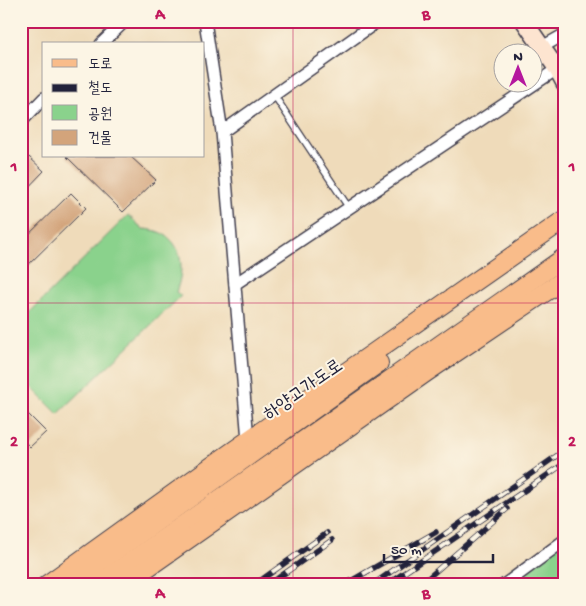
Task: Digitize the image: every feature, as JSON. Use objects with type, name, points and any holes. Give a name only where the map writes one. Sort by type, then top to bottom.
[{"type":"main road","points":[[524,21],[539,42]]},
{"type":"main road","points":[[544,50],[565,84]]},
{"type":"main road","points":[[46,585],[248,440],[565,219]]},
{"type":"main road","name":"하양고가도로","points":[[68,585],[565,232]]},
{"type":"main road","points":[[97,585],[565,257]]},
{"type":"main road","points":[[123,585],[426,372],[565,279]]},
{"type":"street","points":[[103,42],[125,21]]},
{"type":"street","points":[[205,21],[222,132],[248,440]]},
{"type":"street","points":[[222,132],[378,21]]},
{"type":"street","points":[[544,46],[565,34]]},
{"type":"street","points":[[235,284],[557,70]]},
{"type":"street","points":[[21,122],[42,100]]},
{"type":"street","points":[[504,585],[565,540]]},
{"type":"lane","points":[[274,95],[349,209]]},
{"type":"green space","points":[[128,215],[143,229],[165,235],[178,250],[181,270],[176,292],[181,296],[58,414],[21,377],[21,321]]},
{"type":"green space","points":[[565,540],[565,585],[516,585],[513,578]]},
{"type":"building","points":[[29,157],[44,171],[21,195],[21,165]]},
{"type":"building","points":[[68,158],[132,158],[156,180],[123,212]]},
{"type":"building","points":[[71,193],[86,208],[21,272],[21,242]]},
{"type":"building","points":[[21,407],[46,432],[30,447],[21,438]]},
{"type":"railway","points":[[372,585],[565,450]]},
{"type":"railway","points":[[386,585],[565,463]]},
{"type":"railway","points":[[420,585],[507,509]]},
{"type":"railway","points":[[344,585],[436,532]]},
{"type":"railway","points":[[254,585],[327,533]]},
{"type":"railway","points":[[268,585],[332,540]]}]
